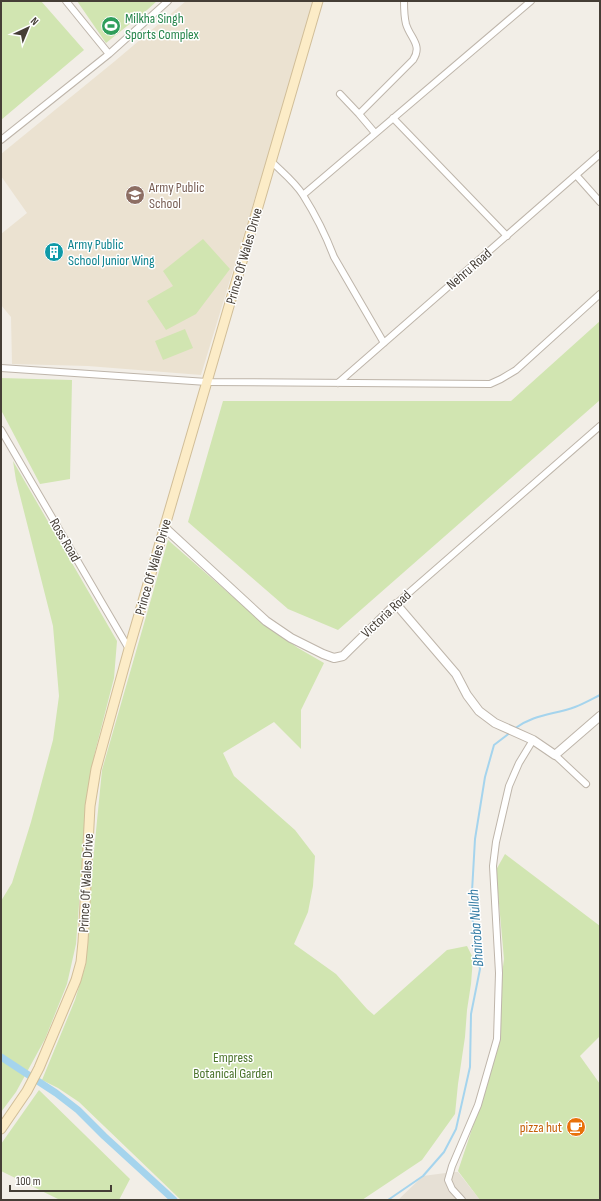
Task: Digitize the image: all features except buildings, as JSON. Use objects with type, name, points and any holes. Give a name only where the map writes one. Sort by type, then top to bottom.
[{"type":"main road","name":"Prince Of Wales Drive","points":[[1,1129],[27,1091],[40,1068],[76,980],[81,962],[83,942],[90,806],[96,769],[164,527],[318,1]]},
{"type":"street","points":[[66,1],[109,54]]},
{"type":"street","points":[[1,140],[109,54],[168,1]]},
{"type":"street","points":[[359,114],[413,60],[416,55],[418,49],[406,23],[404,1]]},
{"type":"street","points":[[303,194],[531,1]]},
{"type":"street","points":[[340,94],[375,133]]},
{"type":"street","points":[[393,118],[507,236]]},
{"type":"street","name":"Nehru Road","points":[[338,383],[600,154]]},
{"type":"street","points":[[271,161],[303,194],[329,244],[334,257],[384,343]]},
{"type":"street","points":[[576,175],[600,202]]},
{"type":"street","points":[[1,368],[207,382],[490,384],[516,370],[600,294]]},
{"type":"street","name":"Victoria Road","points":[[164,527],[266,621],[291,638],[323,654],[334,658],[343,656],[396,604],[600,426]]},
{"type":"street","name":"Ross Road","points":[[1,430],[129,649]]},
{"type":"street","points":[[396,604],[456,674],[472,703],[479,712],[495,723],[533,740],[555,755],[586,784]]},
{"type":"street","points":[[555,755],[600,716]]},
{"type":"street","points":[[462,1200],[452,1188],[448,1180],[452,1166],[478,1105],[496,1039],[499,973],[493,866],[496,842],[509,786],[519,763],[533,740]]},
{"type":"shaded area","name":"Army Public School","points":[[186,1],[315,1],[201,375],[88,366],[12,364],[11,317],[1,305],[1,234],[27,213],[1,176],[1,154]]},
{"type":"shaded area","points":[[458,1172],[480,1200],[398,1200],[423,1176]]},
{"type":"green space","points":[[1,1],[41,1],[84,50],[1,120]]},
{"type":"green space","name":"Milkha Singh Sports Complex","points":[[77,1],[157,1],[106,43]]},
{"type":"green space","points":[[203,239],[230,269],[196,314],[166,330],[147,301],[173,286],[163,271]]},
{"type":"green space","points":[[600,321],[600,400],[338,630],[288,609],[188,522],[223,401],[511,401]]},
{"type":"green space","points":[[185,329],[193,348],[163,360],[155,341]]},
{"type":"green space","points":[[1,378],[72,380],[70,479],[40,484],[1,410]]},
{"type":"green space","points":[[13,461],[117,641],[114,678],[95,752],[87,798],[76,944],[67,984],[45,1039],[16,1092],[1,1112],[1,901],[12,883],[31,822],[53,740],[59,696],[53,626],[16,480]]},
{"type":"green space","name":"Empress Botanical Garden","points":[[168,540],[264,624],[298,648],[324,663],[301,710],[301,749],[274,722],[223,753],[234,776],[295,830],[315,856],[313,886],[308,912],[294,944],[336,974],[374,1015],[447,950],[467,946],[473,958],[455,1114],[422,1160],[362,1200],[181,1200],[79,1102],[58,1088],[42,1080],[75,1000],[85,967],[91,882],[102,770]]},
{"type":"green space","points":[[505,854],[600,926],[600,1036],[580,1056],[600,1084],[600,1200],[480,1200],[458,1171],[482,1099],[498,1035],[500,989],[504,959],[496,870]]},
{"type":"green space","points":[[39,1090],[130,1179],[119,1200],[60,1200],[1,1171],[1,1144]]},
{"type":"waterway","name":"Bhairoba Nullah","points":[[514,729],[529,720],[567,710],[600,695]]},
{"type":"waterway","name":"Bhairoba Nullah","points":[[388,1200],[423,1176],[444,1152],[456,1129],[470,1067],[471,1014],[480,969],[471,909],[475,839],[485,777],[494,745],[511,732]]},
{"type":"waterway","points":[[1,1057],[56,1093],[78,1110],[174,1200]]},
{"type":"place","name":"Milkha Singh Sports Complex","points":[[111,26]]},
{"type":"place","name":"Army Public School","points":[[135,195]]},
{"type":"place","name":"Army Public School Junior Wing","points":[[54,252]]},
{"type":"place","name":"pizza hut","points":[[576,1127]]}]
